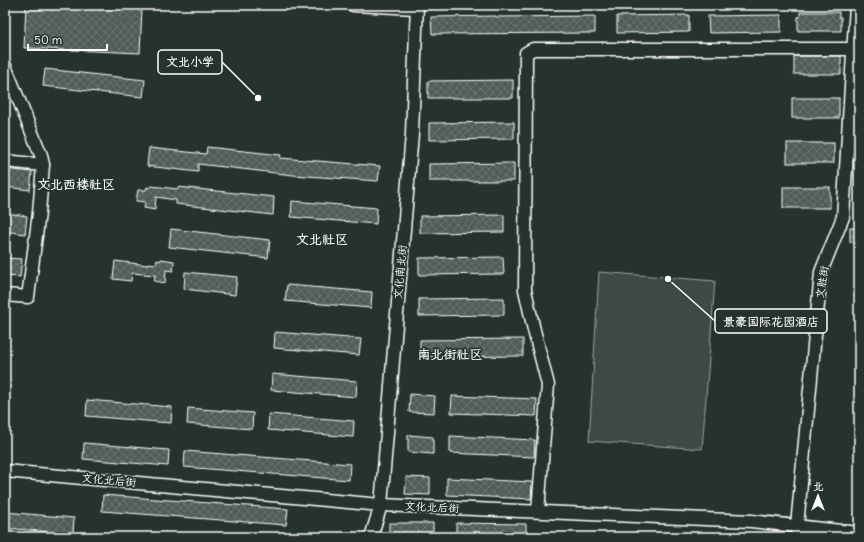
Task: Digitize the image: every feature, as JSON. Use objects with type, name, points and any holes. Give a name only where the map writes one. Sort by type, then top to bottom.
[{"type":"street","points":[[353,5],[417,7]]},
{"type":"street","name":"文胜街","points":[[797,532],[821,272],[843,217],[856,5]]},
{"type":"street","name":"文化南北街","points":[[371,537],[381,505],[412,134],[417,7]]},
{"type":"street","points":[[538,512],[548,385],[525,290],[526,53],[533,49],[853,49]]},
{"type":"street","points":[[5,66],[41,155],[43,165],[39,213],[28,297],[5,295]]},
{"type":"street","points":[[5,161],[43,165]]},
{"type":"street","name":"文化北后街","points":[[5,471],[381,505],[751,521],[797,532],[859,533]]},
{"type":"shaded area","points":[[599,272],[715,281],[702,449],[589,441]]},
{"type":"building","points":[[26,5],[142,9],[140,53],[24,48]]},
{"type":"building","points":[[800,12],[839,12],[839,17],[841,17],[841,31],[798,31],[798,17],[800,17]]},
{"type":"building","points":[[689,15],[689,32],[617,33],[617,16]]},
{"type":"building","points":[[781,15],[781,32],[709,33],[708,16]]},
{"type":"building","points":[[595,16],[595,33],[432,34],[431,17]]},
{"type":"building","points":[[794,56],[841,56],[841,74],[794,74]]},
{"type":"building","points":[[45,69],[145,80],[143,97],[43,86]]},
{"type":"building","points":[[513,80],[513,98],[428,98],[428,81]]},
{"type":"building","points":[[792,98],[839,98],[839,118],[792,118]]},
{"type":"building","points":[[514,122],[514,139],[429,140],[429,123]]},
{"type":"building","points":[[787,143],[834,143],[834,163],[787,163]]},
{"type":"building","points":[[207,147],[281,155],[280,158],[380,166],[378,181],[293,175],[198,164],[198,172],[147,166],[149,148],[206,154]]},
{"type":"building","points":[[514,163],[514,181],[429,181],[429,164]]},
{"type":"building","points":[[5,169],[32,172],[30,190],[5,187]]},
{"type":"building","points":[[151,186],[178,189],[178,187],[274,197],[273,215],[176,204],[176,200],[156,197],[155,210],[144,208],[145,202],[136,201],[138,190],[146,190],[147,187],[150,188]]},
{"type":"building","points":[[783,187],[830,187],[830,208],[783,208]]},
{"type":"building","points":[[292,201],[377,208],[376,224],[291,217]]},
{"type":"building","points":[[5,213],[27,216],[25,234],[5,231]]},
{"type":"building","points":[[504,215],[504,232],[420,233],[420,216]]},
{"type":"building","points":[[850,228],[859,228],[859,242],[850,242]]},
{"type":"building","points":[[171,229],[270,240],[268,258],[169,247]]},
{"type":"building","points":[[503,257],[504,274],[419,275],[419,258]]},
{"type":"building","points":[[5,258],[22,259],[20,277],[5,276]]},
{"type":"building","points":[[161,259],[174,261],[173,271],[166,270],[165,283],[154,281],[155,275],[132,273],[131,281],[113,279],[115,261],[147,265],[148,263],[156,264],[157,260],[160,261]]},
{"type":"building","points":[[185,272],[237,277],[235,295],[184,289]]},
{"type":"building","points":[[287,285],[372,292],[371,308],[285,301]]},
{"type":"building","points":[[504,298],[504,315],[419,316],[419,299]]},
{"type":"building","points":[[275,332],[361,339],[359,355],[274,348]]},
{"type":"building","points":[[523,339],[523,356],[420,357],[420,340]]},
{"type":"building","points":[[272,374],[357,381],[356,397],[271,390]]},
{"type":"building","points":[[410,394],[435,396],[434,413],[409,412]]},
{"type":"building","points":[[452,396],[537,399],[536,416],[451,413]]},
{"type":"building","points":[[87,400],[172,407],[171,423],[86,416]]},
{"type":"building","points":[[188,408],[253,413],[252,429],[187,424]]},
{"type":"building","points":[[269,414],[354,421],[353,437],[268,430]]},
{"type":"building","points":[[408,435],[433,437],[433,454],[408,452]]},
{"type":"building","points":[[450,436],[535,440],[534,457],[450,453]]},
{"type":"building","points":[[84,443],[169,450],[168,466],[83,459]]},
{"type":"building","points":[[185,451],[350,464],[349,480],[184,467]]},
{"type":"building","points":[[406,477],[430,478],[430,495],[405,494]]},
{"type":"building","points":[[447,478],[532,482],[531,499],[447,495]]},
{"type":"building","points":[[103,495],[288,509],[286,525],[102,511]]},
{"type":"building","points":[[5,512],[74,518],[73,534],[5,528]]},
{"type":"building","points":[[389,523],[433,523],[433,537],[389,537]]},
{"type":"building","points":[[456,523],[526,524],[526,537],[456,537]]},
{"type":"place","name":"文北小学","points":[[258,98]]},
{"type":"place","name":"景豪国际花园酒店","points":[[668,279]]},
{"type":"district","name":"文北西楼社区","points":[[76,184]]},
{"type":"district","name":"文北社区","points":[[322,239]]},
{"type":"district","name":"南北街社区","points":[[450,354]]}]
